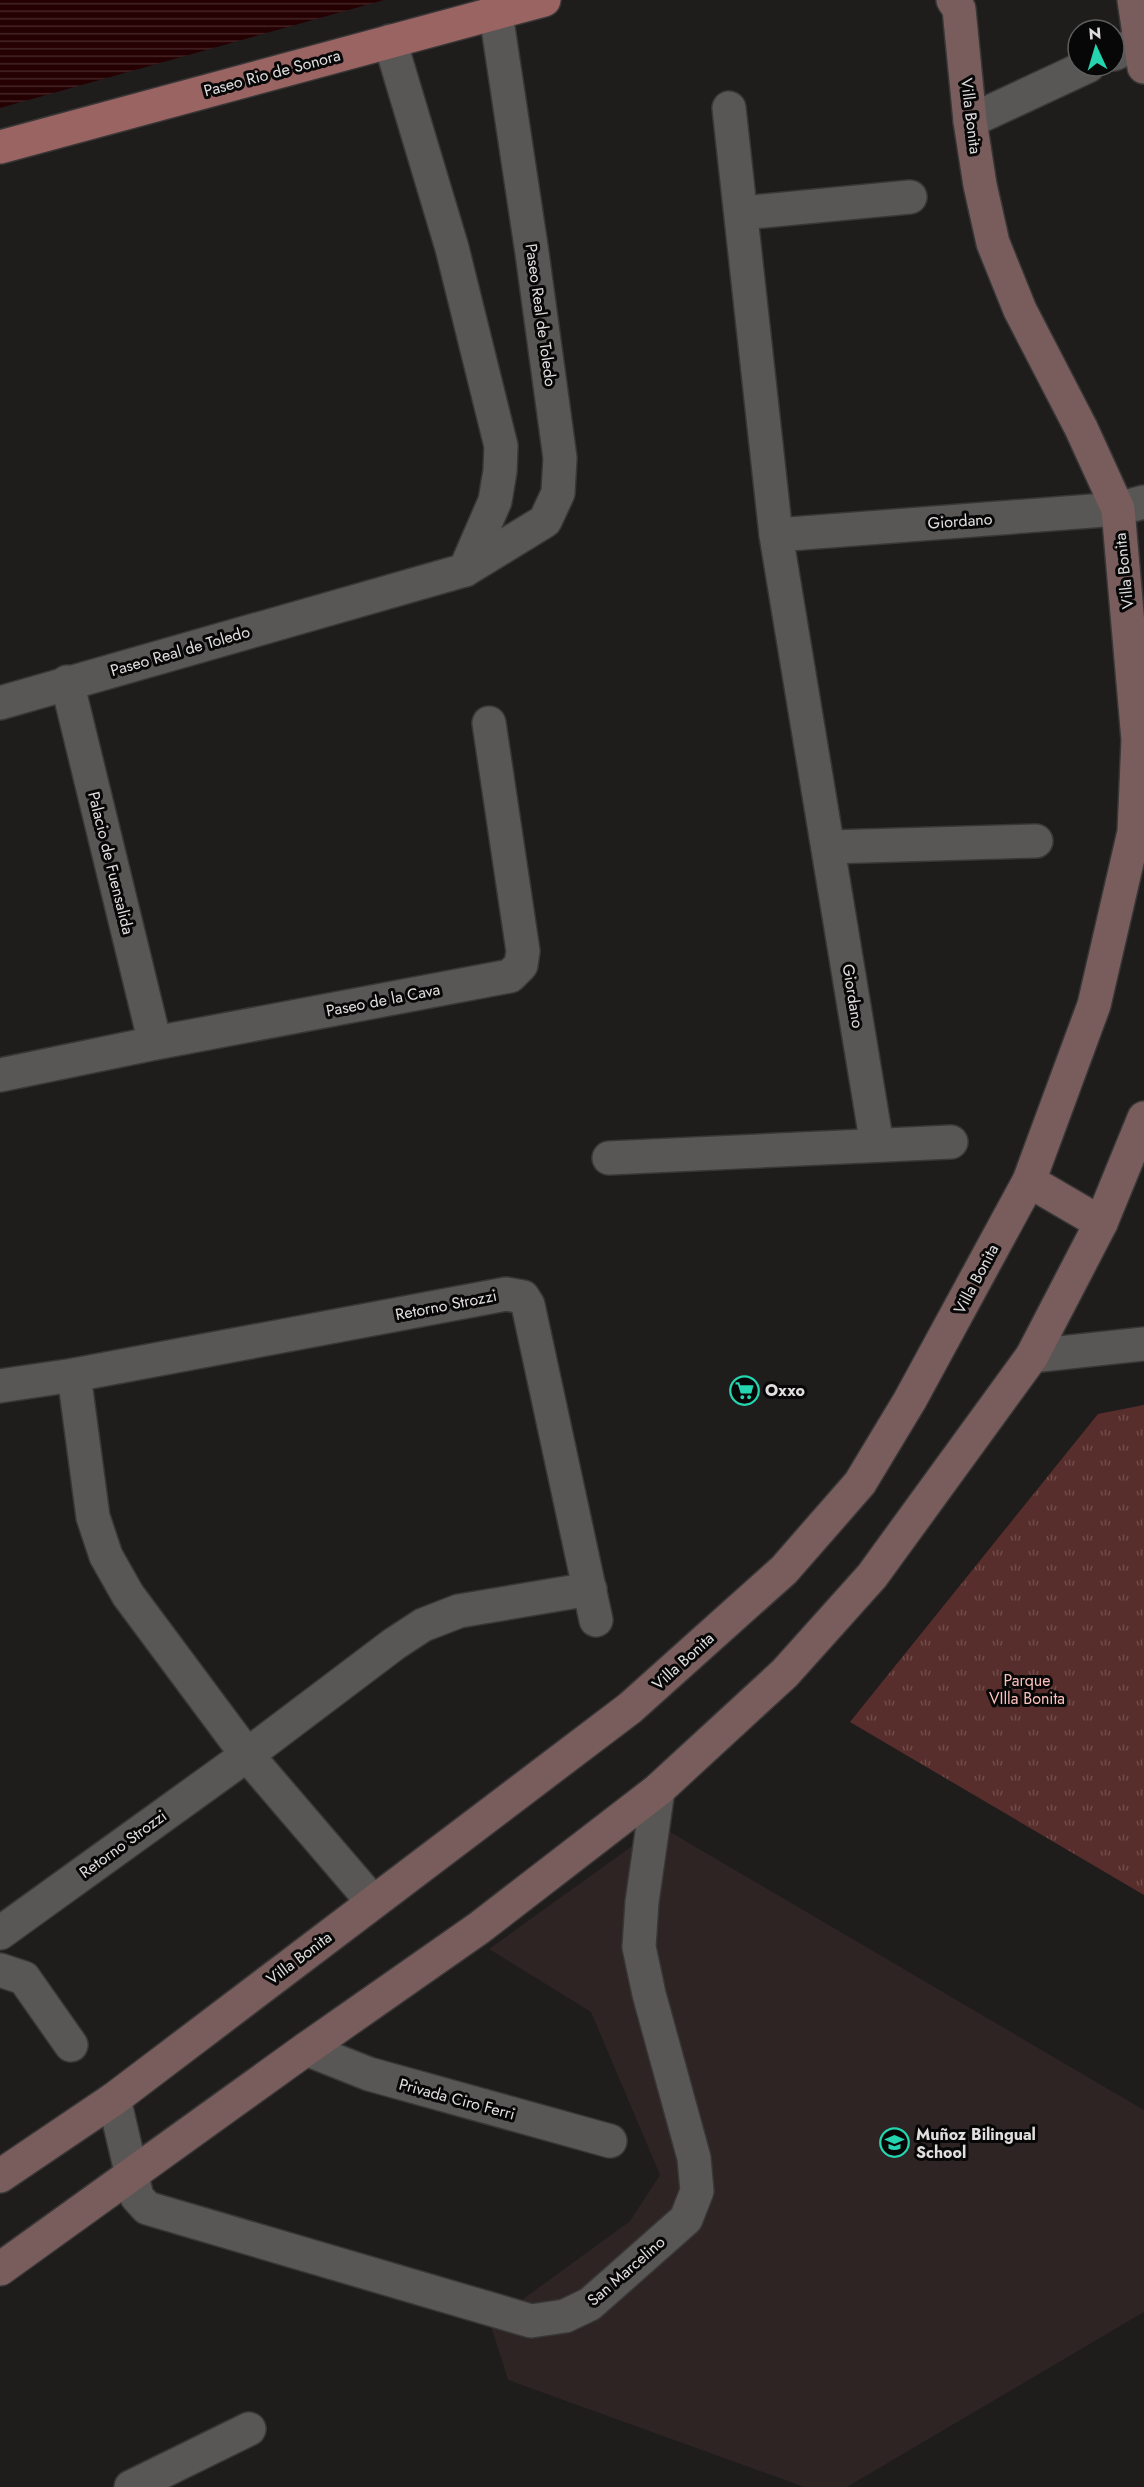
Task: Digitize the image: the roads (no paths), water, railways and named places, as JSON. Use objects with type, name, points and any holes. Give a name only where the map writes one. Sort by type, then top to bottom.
[{"type":"main road","name":"Paseo Rio de Sonora","points":[[0,147],[544,0]]},
{"type":"street","name":"Villa Bonita","points":[[0,2176],[114,2099],[630,1708],[784,1570],[860,1483],[910,1400],[1029,1181],[1094,1005],[1134,832],[1138,740],[1131,505],[1081,428],[1020,310],[993,243],[980,185],[970,121],[959,9],[954,0]]},
{"type":"street","points":[[1134,0],[1135,51]]},
{"type":"street","name":"Paseo Real de Toledo","points":[[0,703],[465,570],[545,522],[558,493],[560,458],[532,253],[495,14]]},
{"type":"street","points":[[390,41],[453,248],[501,446],[495,501],[465,570]]},
{"type":"street","points":[[970,121],[1066,76]]},
{"type":"street","name":"Giordano","points":[[729,108],[776,535],[877,1145]]},
{"type":"street","points":[[742,213],[910,197]]},
{"type":"street","name":"Giordano","points":[[776,535],[1131,505]]},
{"type":"street","name":"Palacio de Fuensalida","points":[[68,682],[155,1043]]},
{"type":"street","name":"Paseo de la Cava","points":[[0,1075],[155,1043],[510,976],[521,965],[523,951],[489,723]]},
{"type":"street","points":[[829,847],[1036,841]]},
{"type":"street","points":[[0,2269],[479,1928],[658,1790],[785,1673],[872,1576],[1032,1356],[1101,1223],[1144,1118]]},
{"type":"street","points":[[609,1158],[951,1142]]},
{"type":"street","points":[[1029,1181],[1101,1223]]},
{"type":"street","name":"Retorno Strozzi","points":[[0,1386],[74,1375],[506,1294],[523,1297],[528,1305],[593,1605],[459,1611],[423,1625],[0,1933]]},
{"type":"street","points":[[1032,1356],[1129,1346]]},
{"type":"street","points":[[74,1375],[93,1517],[106,1556],[128,1595],[247,1755],[373,1902]]},
{"type":"street","name":"San Marcelino","points":[[114,2099],[137,2197],[147,2208],[531,2321],[565,2316],[590,2304],[686,2219],[697,2192],[694,2158],[649,1994],[639,1947],[642,1902],[658,1790]]},
{"type":"street","points":[[0,1944],[12,1974],[71,2045]]},
{"type":"street","name":"Privada Ciro Ferri","points":[[306,2049],[369,2074],[610,2141]]},
{"type":"street","points":[[131,2487],[249,2429]]},
{"type":"place","name":"Oxxo","points":[[744,1390]]},
{"type":"place","name":"Muñoz Bilingual School","points":[[895,2143]]},
{"type":"park label","name":"Parque VIlla Bonita","points":[[1027,1689]]}]
